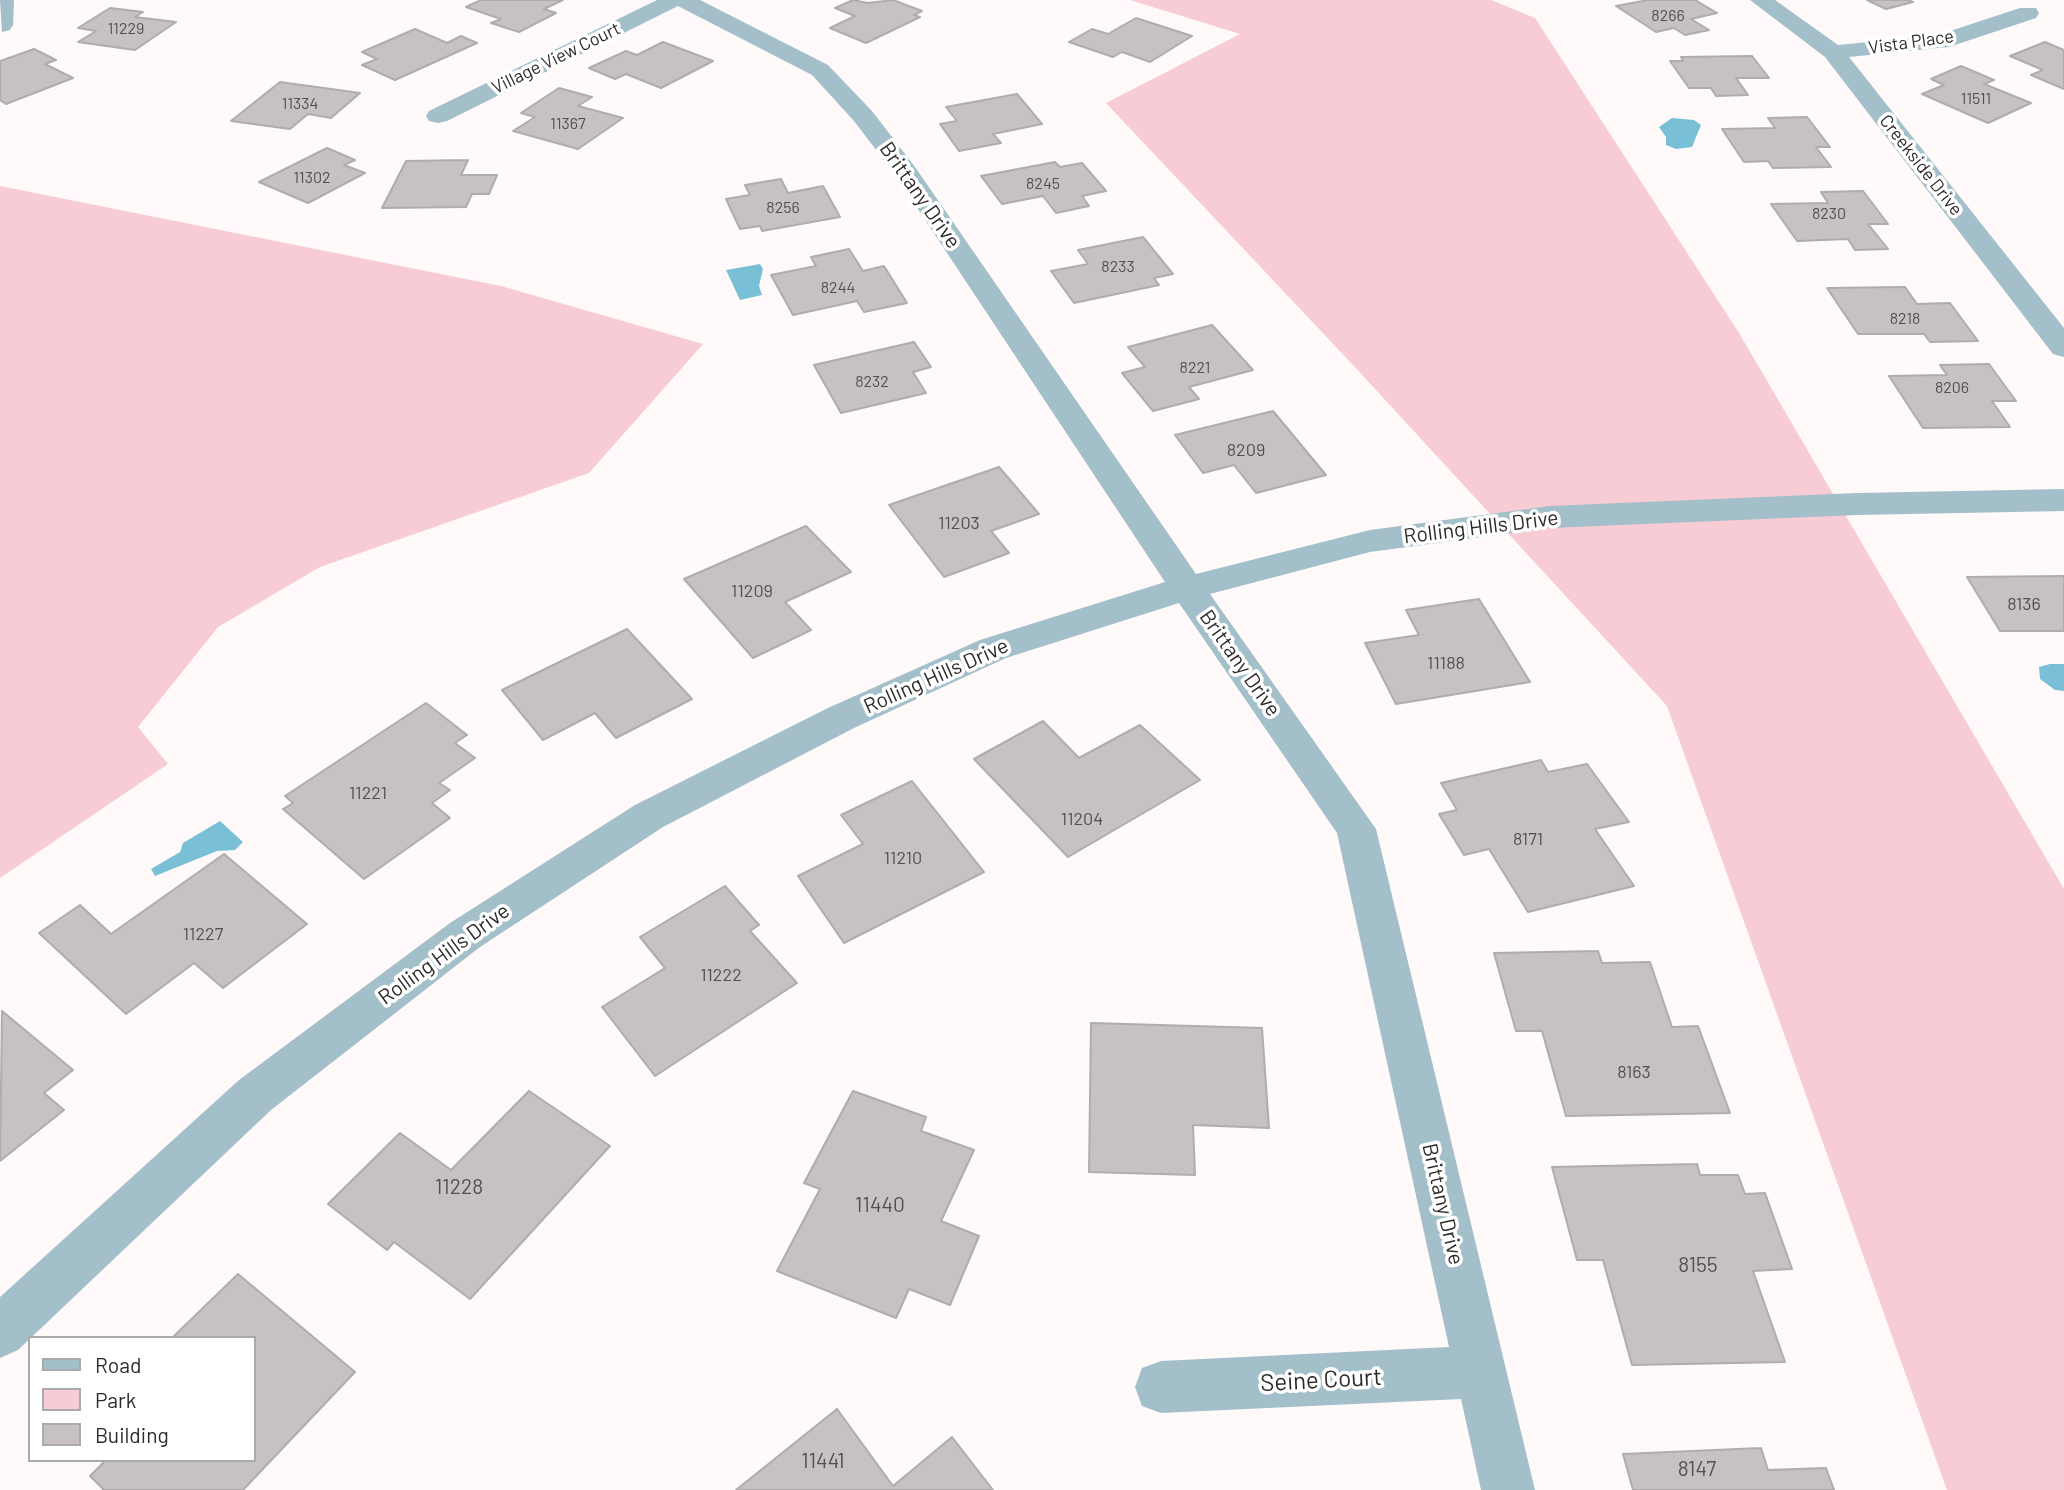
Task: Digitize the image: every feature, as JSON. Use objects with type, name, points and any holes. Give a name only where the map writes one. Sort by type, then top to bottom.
[{"type":"street","points":[[2,25],[4,0]]},
{"type":"street","name":"Village View Court","points":[[438,116],[674,0]]},
{"type":"street","name":"Brittany Drive","points":[[682,0],[820,69],[863,116],[906,173],[1186,588],[1356,828],[1508,1490]]},
{"type":"street","name":"Creekside Drive","points":[[1761,0],[1833,52],[2064,348]]},
{"type":"street","name":"Vista Place","points":[[1833,52],[1941,42],[2028,13]]},
{"type":"street","name":"Rolling Hills Drive","points":[[0,1332],[255,1095],[465,935],[649,816],[841,718],[993,649],[1186,588],[1370,541],[1550,517],[1857,504],[2064,500]]},
{"type":"street","name":"Seine Court","points":[[1161,1387],[1482,1372]]},
{"type":"green space","points":[[1130,0],[1491,0],[1535,18],[1739,333],[2064,889],[2064,1490],[1947,1490],[1667,706],[1353,365],[1106,103],[1240,34]]},
{"type":"green space","points":[[0,186],[501,286],[703,344],[589,473],[320,567],[218,627],[138,727],[168,764],[0,878]]},
{"type":"water","points":[[1672,118],[1694,120],[1701,125],[1692,147],[1676,149],[1666,145],[1666,137],[1659,127]]},
{"type":"water","points":[[760,264],[763,269],[759,286],[762,295],[740,300],[726,270]]},
{"type":"water","points":[[2064,664],[2064,691],[2055,690],[2040,679],[2039,667]]},
{"type":"water","points":[[220,821],[243,842],[235,850],[217,851],[155,876],[151,869],[180,852],[183,843]]},
{"type":"building","points":[[481,0],[563,0],[544,9],[556,13],[519,32],[491,23],[501,19],[466,7]]},
{"type":"building","points":[[853,0],[868,3],[893,0],[922,11],[914,15],[920,17],[866,43],[830,28],[855,16],[835,8]]},
{"type":"building","points":[[1648,0],[1695,0],[1717,13],[1691,19],[1709,30],[1685,35],[1674,28],[1656,32],[1616,6]]},
{"type":"building","points":[[1867,0],[1908,0],[1913,2],[1886,9]]},
{"type":"building","points":[[110,8],[143,12],[135,17],[176,22],[135,50],[78,42],[96,31],[78,28]]},
{"type":"building","points":[[1136,18],[1192,36],[1150,62],[1122,52],[1113,57],[1069,42],[1092,29],[1108,34]]},
{"type":"building","points":[[415,29],[447,43],[461,36],[477,43],[395,80],[362,65],[377,59],[362,52]]},
{"type":"building","points":[[663,42],[713,61],[661,88],[626,74],[615,79],[589,68],[626,51],[637,55]]},
{"type":"building","points":[[2045,42],[2064,50],[2064,89],[2031,75],[2043,70],[2010,56]]},
{"type":"building","points":[[34,49],[56,60],[45,64],[73,78],[6,104],[0,100],[0,61]]},
{"type":"building","points":[[1752,56],[1769,78],[1736,78],[1748,95],[1716,96],[1711,88],[1689,88],[1670,61],[1683,61],[1681,57]]},
{"type":"building","points":[[1961,66],[1994,80],[1984,84],[2031,103],[1988,123],[1922,94],[1944,85],[1931,79]]},
{"type":"building","points":[[280,82],[360,93],[331,118],[308,114],[290,129],[231,121]]},
{"type":"building","points":[[559,88],[592,97],[578,106],[623,118],[578,149],[513,131],[535,117],[521,113]]},
{"type":"building","points":[[1017,94],[1042,124],[993,134],[1001,143],[959,151],[940,124],[957,121],[946,107]]},
{"type":"building","points":[[1807,117],[1830,147],[1816,147],[1831,167],[1773,168],[1768,161],[1744,162],[1722,129],[1775,128],[1768,118]]},
{"type":"building","points":[[327,148],[355,160],[344,165],[365,173],[308,203],[259,182]]},
{"type":"building","points":[[468,160],[461,175],[497,175],[489,194],[472,194],[466,207],[382,208],[406,161]]},
{"type":"building","points":[[1055,162],[1060,167],[1082,163],[1106,191],[1082,196],[1089,206],[1056,213],[1043,196],[1002,204],[981,176]]},
{"type":"building","points":[[781,179],[788,193],[823,186],[840,217],[762,231],[760,226],[740,229],[726,199],[750,195],[745,185]]},
{"type":"building","points":[[1863,191],[1888,224],[1868,224],[1888,249],[1855,250],[1848,239],[1797,241],[1771,204],[1828,203],[1821,192]]},
{"type":"building","points":[[1143,237],[1173,274],[1154,278],[1159,285],[1074,303],[1051,271],[1088,264],[1078,250]]},
{"type":"building","points":[[849,249],[863,271],[884,266],[907,303],[864,312],[857,301],[793,315],[771,275],[816,266],[811,257]]},
{"type":"building","points":[[1905,287],[1917,304],[1950,303],[1978,341],[1930,342],[1924,334],[1858,334],[1827,288]]},
{"type":"building","points":[[1212,325],[1253,370],[1189,387],[1199,399],[1153,411],[1122,373],[1145,367],[1128,347]]},
{"type":"building","points":[[914,342],[931,367],[913,372],[926,393],[841,413],[814,365]]},
{"type":"building","points":[[1989,364],[2016,401],[1992,401],[2010,427],[1923,428],[1889,376],[1947,375],[1940,365]]},
{"type":"building","points":[[1273,411],[1326,475],[1256,493],[1234,465],[1203,473],[1175,435]]},
{"type":"building","points":[[999,467],[1039,514],[991,531],[1009,553],[944,577],[889,505]]},
{"type":"building","points":[[806,526],[851,572],[785,602],[811,630],[753,658],[684,579]]},
{"type":"building","points":[[2064,576],[2064,631],[2000,631],[1967,577]]},
{"type":"building","points":[[1479,599],[1530,682],[1396,704],[1365,643],[1419,635],[1406,610]]},
{"type":"building","points":[[627,629],[692,699],[616,738],[595,713],[543,740],[502,690]]},
{"type":"building","points":[[426,703],[467,735],[455,743],[475,758],[439,783],[450,790],[432,803],[450,818],[364,879],[283,809],[293,803],[285,796]]},
{"type":"building","points":[[1043,721],[1079,758],[1140,725],[1200,780],[1068,857],[974,759]]},
{"type":"building","points":[[1541,760],[1548,772],[1587,764],[1629,822],[1595,829],[1634,886],[1528,912],[1489,849],[1464,855],[1439,814],[1457,810],[1441,783]]},
{"type":"building","points":[[912,781],[984,872],[844,943],[798,876],[863,844],[841,815]]},
{"type":"building","points":[[224,854],[307,924],[223,988],[194,963],[126,1014],[39,933],[80,905],[111,934]]},
{"type":"building","points":[[725,886],[759,925],[750,931],[797,983],[655,1076],[602,1007],[665,968],[640,937]]},
{"type":"building","points":[[1598,951],[1602,963],[1650,962],[1672,1027],[1698,1026],[1730,1113],[1566,1116],[1542,1031],[1516,1031],[1494,953]]},
{"type":"building","points":[[2,1011],[73,1070],[44,1093],[64,1110],[0,1161]]},
{"type":"building","points":[[1091,1023],[1262,1028],[1269,1128],[1193,1125],[1195,1175],[1089,1172]]},
{"type":"building","points":[[529,1091],[610,1146],[470,1299],[394,1242],[387,1250],[328,1204],[400,1133],[451,1170]]},
{"type":"building","points":[[853,1091],[926,1117],[921,1131],[974,1150],[941,1221],[979,1236],[950,1305],[909,1289],[896,1318],[777,1271],[820,1189],[804,1183]]},
{"type":"building","points":[[1697,1164],[1700,1175],[1738,1175],[1745,1194],[1765,1193],[1792,1269],[1753,1271],[1785,1362],[1632,1365],[1603,1260],[1577,1260],[1552,1167]]},
{"type":"building","points":[[238,1274],[355,1372],[243,1490],[104,1490],[90,1476],[104,1462],[256,1462],[256,1336],[174,1336]]},
{"type":"building","points":[[837,1409],[893,1486],[952,1437],[993,1490],[736,1490]]},
{"type":"building","points":[[1761,1448],[1768,1470],[1826,1468],[1834,1490],[1633,1490],[1623,1454]]}]
